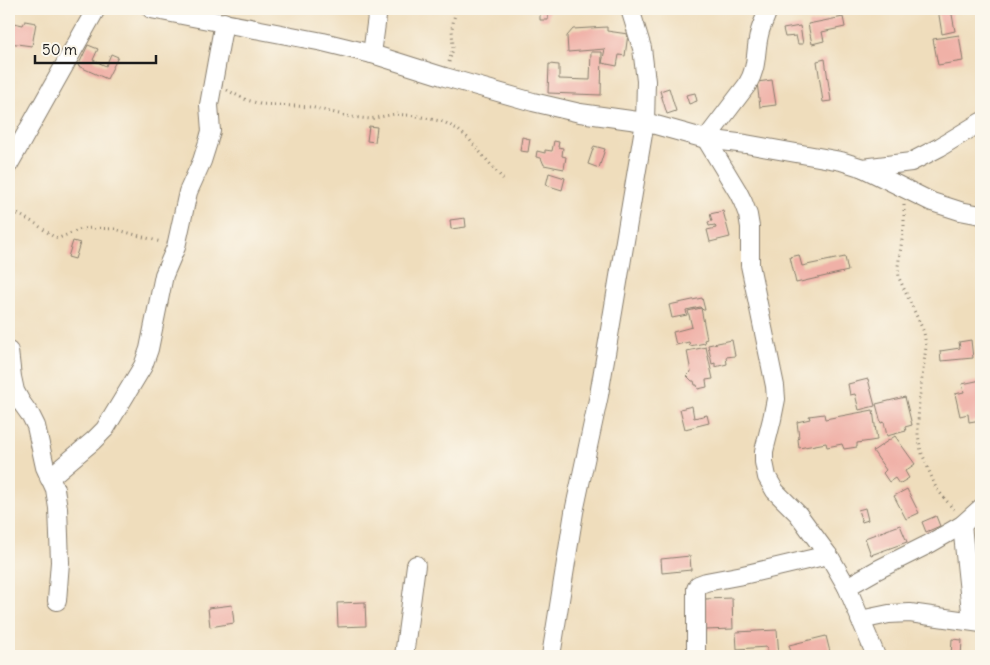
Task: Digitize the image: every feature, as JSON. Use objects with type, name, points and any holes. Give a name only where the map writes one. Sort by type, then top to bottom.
[{"type":"street","points":[[9,164],[96,9]]},
{"type":"street","points":[[151,9],[323,42],[372,54],[445,78],[571,111],[645,122],[706,139],[841,161],[863,168],[932,202],[960,211],[981,215]]},
{"type":"street","points":[[372,54],[378,9]]},
{"type":"street","points":[[550,656],[574,512],[599,395],[645,122],[646,81],[642,48],[630,9]]},
{"type":"street","points":[[706,139],[752,76],[755,69],[760,31],[768,9]]},
{"type":"street","points":[[49,478],[105,429],[143,366],[149,349],[164,275],[176,247],[188,192],[202,161],[211,131],[209,106],[224,22]]},
{"type":"street","points":[[863,168],[911,162],[981,122]]},
{"type":"street","points":[[706,139],[743,202],[750,227],[750,266],[775,386],[776,400],[764,451],[767,477],[775,491],[798,514],[828,555],[847,587],[876,656]]},
{"type":"street","points":[[9,351],[12,377],[16,391],[20,402],[36,426],[45,467],[55,490],[58,508],[60,562],[57,601]]},
{"type":"street","points":[[847,587],[962,525],[981,508]]},
{"type":"street","points":[[860,620],[889,614],[910,613],[977,622],[962,525]]},
{"type":"street","points":[[696,656],[696,588],[698,585],[828,555]]},
{"type":"street","points":[[404,656],[416,565]]},
{"type":"path","points":[[445,78],[453,49],[452,28],[456,9]]},
{"type":"path","points":[[213,82],[244,100],[260,104],[311,107],[370,120],[395,114],[418,116],[444,122],[468,138],[503,179]]},
{"type":"path","points":[[902,187],[904,227],[898,266],[899,278],[926,338],[919,401],[918,424],[921,451],[936,488],[956,512],[962,525]]},
{"type":"path","points":[[9,209],[36,224],[54,237],[59,238],[81,229],[93,228],[115,230],[176,247]]},
{"type":"building","points":[[540,9],[549,9],[548,20],[540,20]]},
{"type":"building","points":[[938,9],[951,9],[955,31],[942,34]]},
{"type":"building","points":[[843,17],[845,27],[822,32],[824,41],[812,44],[808,24]]},
{"type":"building","points":[[25,21],[36,23],[32,46],[9,43],[9,22],[23,25]]},
{"type":"building","points":[[800,26],[803,44],[798,44],[796,36],[785,37],[783,29]]},
{"type":"building","points":[[607,27],[607,31],[628,34],[625,56],[619,55],[617,66],[602,63],[605,49],[568,52],[567,36],[573,29]]},
{"type":"building","points":[[959,35],[963,61],[938,65],[933,39]]},
{"type":"building","points":[[88,45],[98,49],[93,60],[106,66],[111,54],[118,57],[107,79],[78,66]]},
{"type":"building","points":[[591,52],[602,52],[601,95],[548,93],[549,64],[559,65],[559,79],[590,80]]},
{"type":"building","points":[[825,59],[831,101],[823,102],[817,61]]},
{"type":"building","points":[[772,80],[776,105],[760,107],[757,82]]},
{"type":"building","points":[[669,88],[676,111],[667,114],[660,91]]},
{"type":"building","points":[[695,93],[697,101],[689,104],[686,95]]},
{"type":"building","points":[[369,126],[377,127],[375,142],[367,141]]},
{"type":"building","points":[[522,137],[530,139],[528,152],[520,151]]},
{"type":"building","points":[[554,141],[559,142],[558,147],[563,148],[562,156],[566,157],[564,169],[544,165],[541,158],[536,157],[537,151],[545,153],[545,150],[552,151]]},
{"type":"building","points":[[594,146],[605,149],[599,168],[588,164]]},
{"type":"building","points":[[549,173],[565,178],[562,190],[546,185]]},
{"type":"building","points":[[723,211],[730,237],[710,242],[707,230],[716,228],[715,225],[709,226],[708,222],[712,221],[710,214]]},
{"type":"building","points":[[465,218],[466,227],[451,229],[450,220]]},
{"type":"building","points":[[73,241],[80,243],[75,259],[68,257]]},
{"type":"building","points":[[799,255],[802,266],[845,257],[848,271],[796,283],[790,257]]},
{"type":"building","points":[[702,298],[705,310],[700,307],[686,310],[687,315],[672,318],[669,305]]},
{"type":"building","points":[[701,308],[707,339],[704,340],[705,343],[690,346],[689,342],[676,345],[673,332],[692,327],[688,311]]},
{"type":"building","points":[[732,340],[735,356],[726,357],[727,364],[715,367],[715,363],[712,364],[708,345]]},
{"type":"building","points":[[971,340],[973,358],[941,361],[940,351],[960,348],[959,342]]},
{"type":"building","points":[[706,347],[713,379],[706,380],[707,387],[698,389],[694,381],[687,376],[691,372],[687,351]]},
{"type":"building","points":[[868,379],[875,406],[859,410],[855,394],[850,395],[848,384]]},
{"type":"building","points":[[981,380],[981,420],[969,422],[968,414],[960,416],[955,394],[964,392],[962,384]]},
{"type":"building","points":[[905,397],[912,425],[905,427],[906,431],[887,436],[884,422],[881,423],[876,404]]},
{"type":"building","points":[[692,406],[694,418],[707,415],[709,423],[685,429],[680,409]]},
{"type":"building","points":[[873,410],[877,440],[857,443],[857,447],[844,449],[842,444],[827,447],[826,443],[799,448],[797,422],[810,419],[809,416],[824,414],[825,419]]},
{"type":"building","points":[[895,436],[915,464],[905,471],[909,478],[899,484],[895,478],[889,482],[883,473],[886,470],[873,451]]},
{"type":"building","points":[[907,489],[919,513],[906,519],[894,496]]},
{"type":"building","points":[[865,508],[868,520],[862,522],[858,510]]},
{"type":"building","points":[[936,516],[940,526],[926,532],[922,522]]},
{"type":"building","points":[[900,525],[907,542],[871,555],[865,538]]},
{"type":"building","points":[[690,556],[691,570],[662,573],[661,559]]},
{"type":"building","points":[[732,598],[733,629],[705,630],[704,599]]},
{"type":"building","points":[[365,602],[366,626],[338,627],[337,603]]},
{"type":"building","points":[[232,605],[234,623],[210,627],[208,608]]},
{"type":"building","points":[[777,630],[779,656],[767,656],[767,647],[737,649],[736,632]]},
{"type":"building","points":[[826,636],[831,656],[792,656],[789,645]]},
{"type":"building","points":[[952,639],[962,640],[961,656],[951,656]]}]
